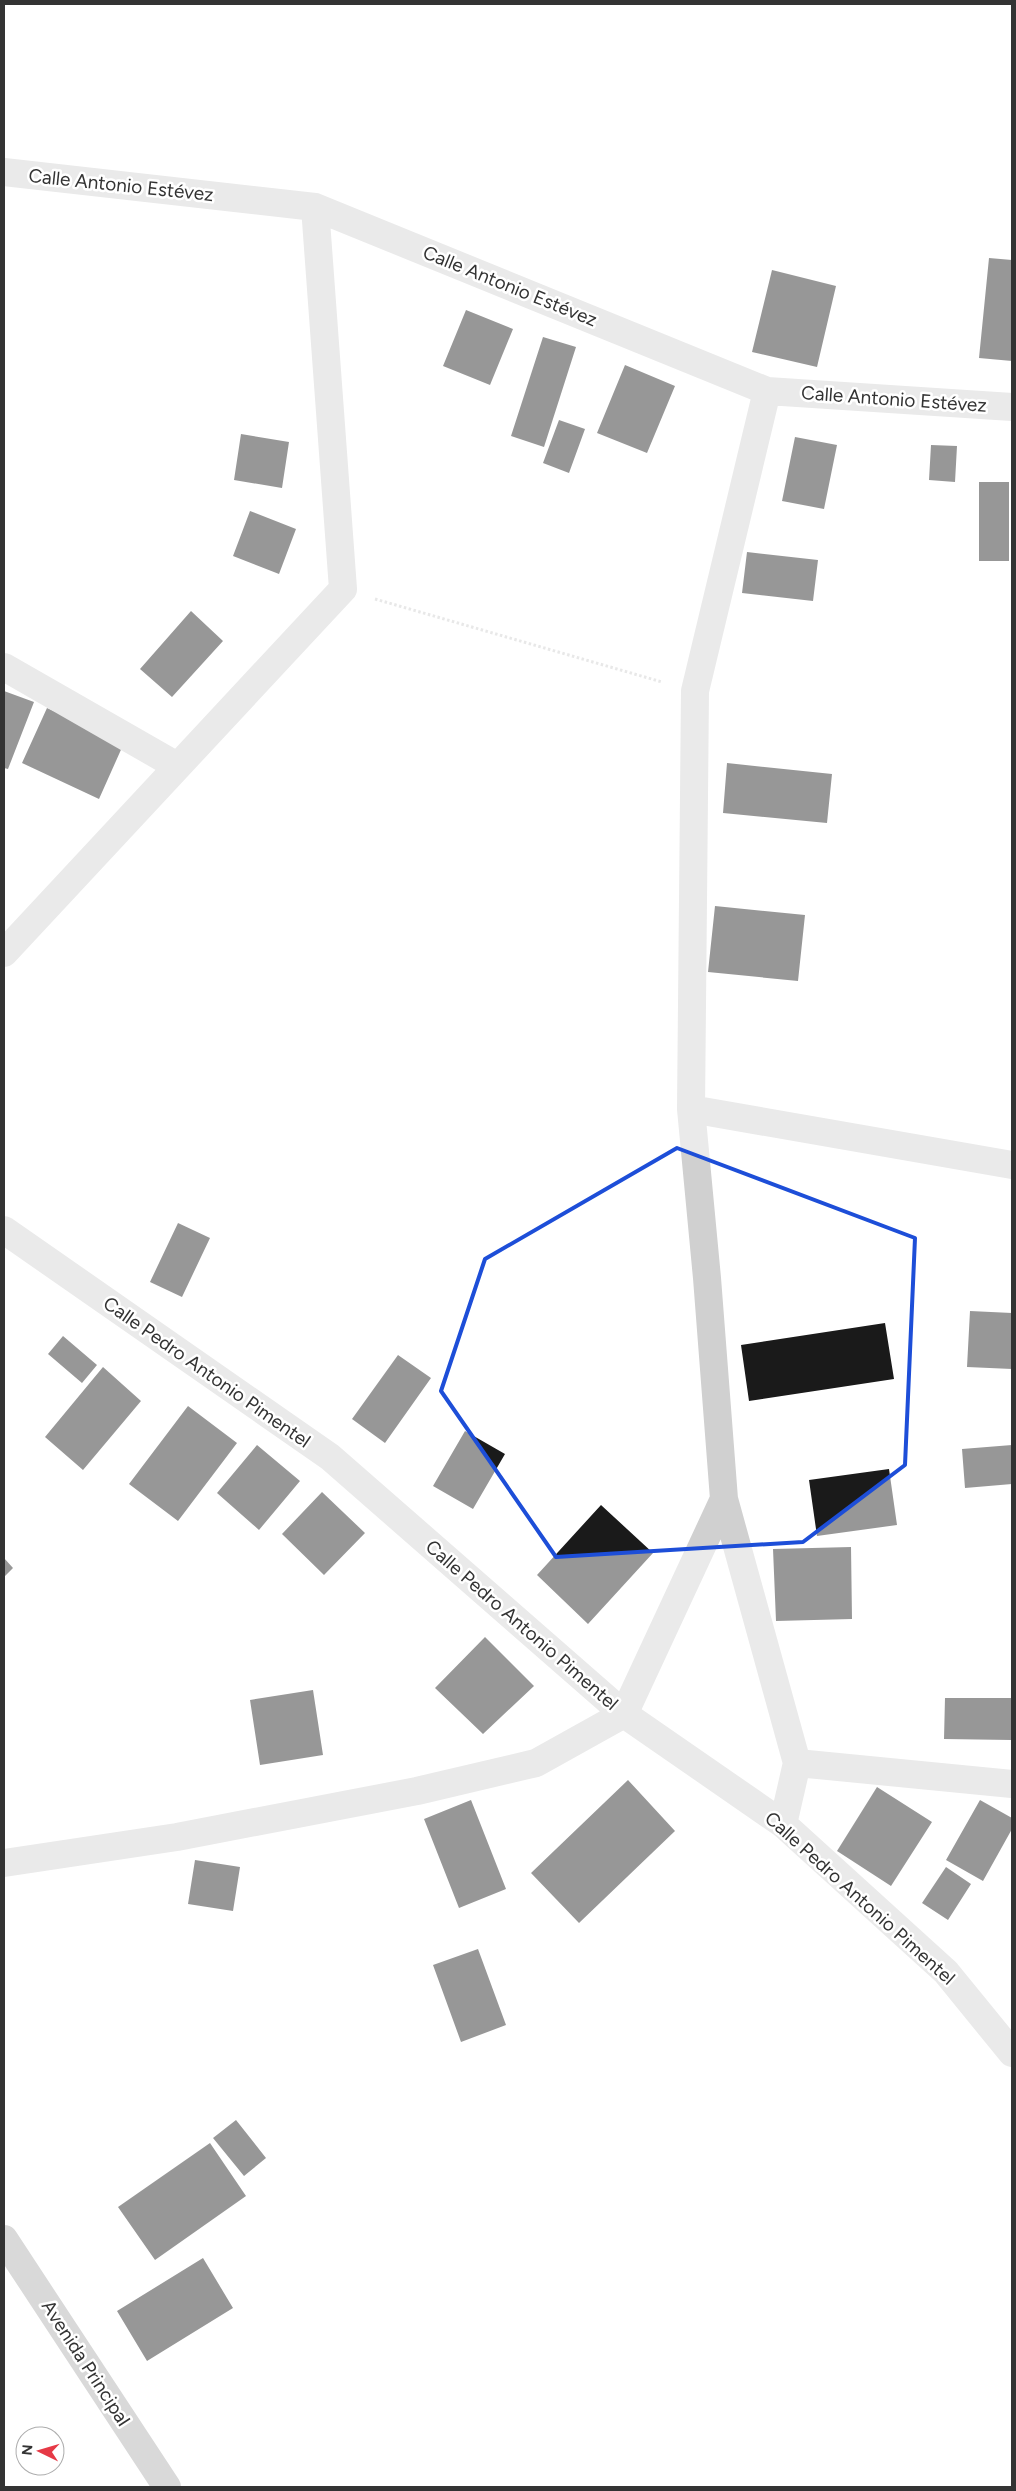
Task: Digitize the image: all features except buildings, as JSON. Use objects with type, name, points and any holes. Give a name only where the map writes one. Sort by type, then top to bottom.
[{"type":"main road","name":"Avenida Principal","points":[[4,2239],[167,2487]]},
{"type":"street","name":"Calle Antonio Estévez","points":[[4,172],[315,207],[767,391],[1012,407]]},
{"type":"street","points":[[4,953],[343,589],[315,207]]},
{"type":"street","points":[[767,391],[695,691],[690,1109],[707,1278],[724,1499],[797,1763],[783,1824]]},
{"type":"street","points":[[4,667],[177,766]]},
{"type":"street","points":[[690,1109],[1012,1164]]},
{"type":"street","name":"Calle Pedro Antonio Pimentel","points":[[4,1230],[330,1457],[624,1714],[783,1824],[946,1972],[1012,2053]]},
{"type":"street","points":[[4,1864],[177,1837],[417,1791],[536,1763],[624,1714],[724,1499]]},
{"type":"street","points":[[797,1763],[1012,1784]]},
{"type":"path","points":[[343,589],[695,691]]},
{"type":"highlighted area","points":[[677,1148],[915,1238],[905,1465],[803,1542],[556,1557],[441,1391],[485,1259]]}]
